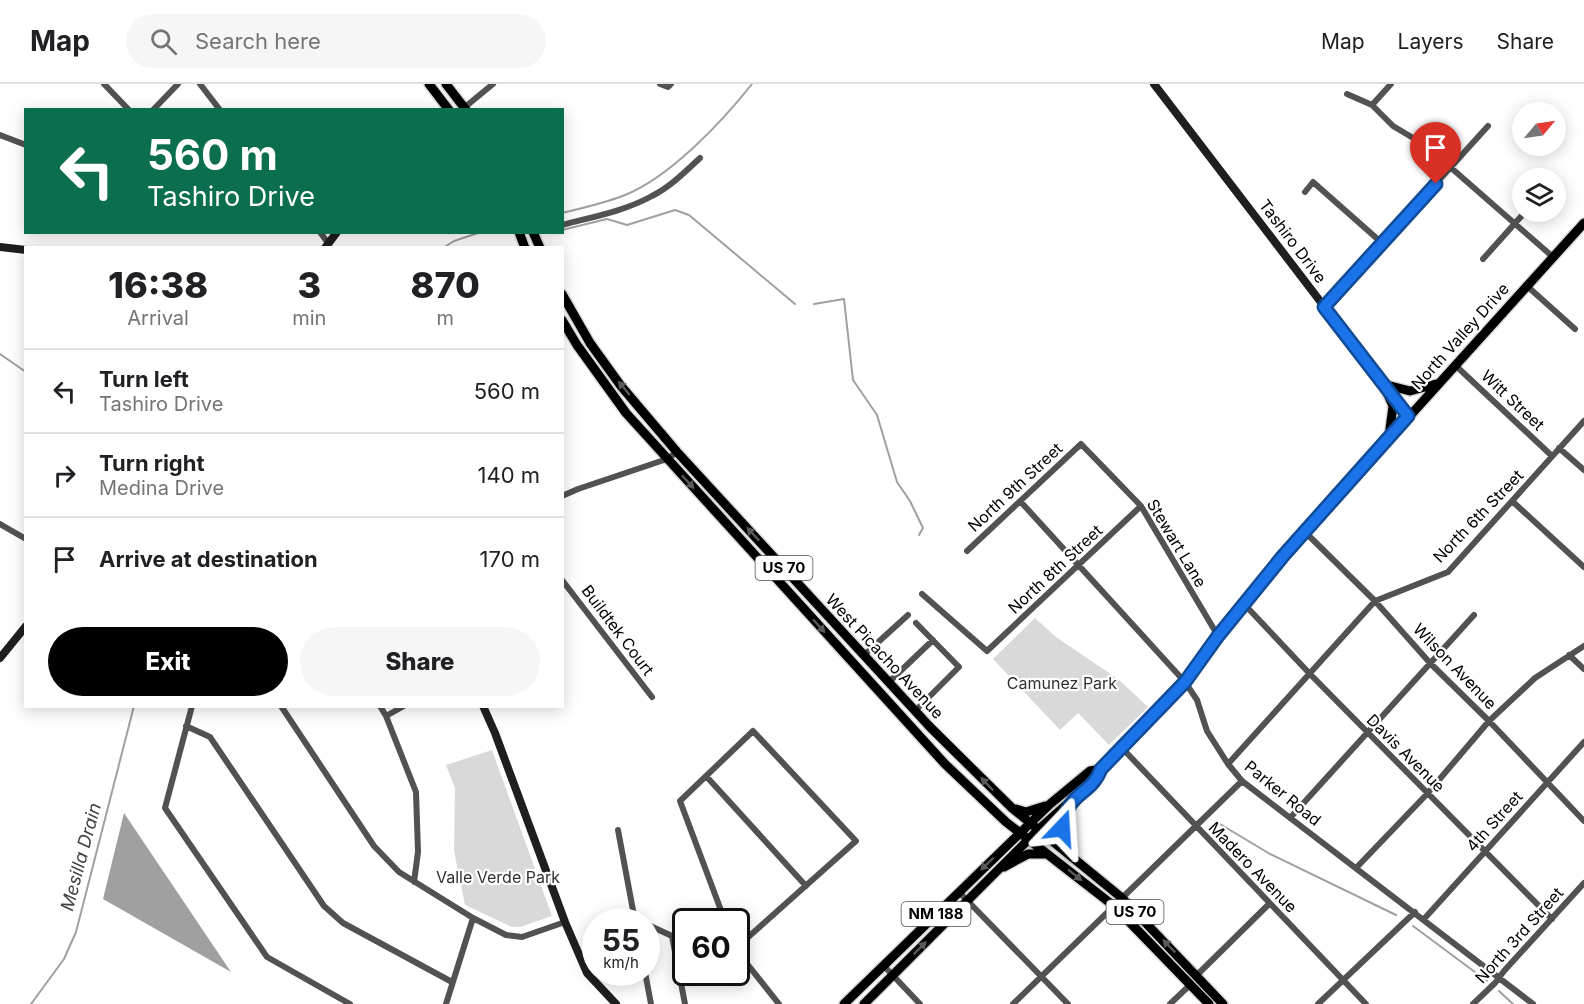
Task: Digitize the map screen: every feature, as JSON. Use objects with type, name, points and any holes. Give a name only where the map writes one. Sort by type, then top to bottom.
[{"type":"main road","points":[[429,84],[447,108]]},
{"type":"main road","points":[[446,84],[463,108]]},
{"type":"main road","name":"North Valley Drive","points":[[864,1004],[1038,830],[1097,778],[1101,769],[1185,682],[1218,636],[1305,532],[1584,223]]},
{"type":"main road","name":"West Picacho Avenue","points":[[564,298],[590,343],[621,386],[677,452],[915,711],[1029,824],[1122,898],[1223,1004]]},
{"type":"main road","name":"West Picacho Avenue","points":[[564,323],[600,379],[626,413],[945,764],[1006,822],[1114,906],[1209,1004]]},
{"type":"main road","points":[[1383,384],[1410,392],[1437,384]]},
{"type":"main road","points":[[1383,384],[1393,406],[1389,438]]},
{"type":"main road","name":"North Valley Drive","points":[[844,1004],[1050,804],[1090,771],[1101,769]]},
{"type":"main road","points":[[1070,802],[1062,828],[1065,841],[1075,859]]},
{"type":"main road","points":[[1012,808],[1026,812],[1050,804]]},
{"type":"main road","points":[[1004,848],[1009,831],[1006,822]]},
{"type":"main road","points":[[997,870],[1028,854],[1049,854]]},
{"type":"street","points":[[104,84],[127,108]]},
{"type":"street","points":[[155,108],[178,84]]},
{"type":"street","points":[[200,84],[218,108]]},
{"type":"street","points":[[465,108],[493,84]]},
{"type":"street","points":[[660,84],[668,87],[671,84]]},
{"type":"street","name":"Tashiro Drive","points":[[1154,84],[1408,416]]},
{"type":"street","points":[[1372,105],[1391,84]]},
{"type":"street","points":[[1347,94],[1372,105],[1393,126],[1425,145],[1553,257]]},
{"type":"street","points":[[1324,307],[1488,126]]},
{"type":"street","points":[[0,135],[24,144]]},
{"type":"street","points":[[564,224],[625,208],[653,196],[681,176],[700,158]]},
{"type":"street","points":[[1305,192],[1313,182],[1382,243]]},
{"type":"street","points":[[1483,259],[1514,224]]},
{"type":"street","points":[[0,247],[24,250]]},
{"type":"street","points":[[1527,285],[1575,329]]},
{"type":"street","name":"Witt Street","points":[[1455,365],[1552,456]]},
{"type":"street","name":"North 6th Street","points":[[1228,764],[1375,601],[1448,572],[1584,421]]},
{"type":"street","name":"North 9th Street","points":[[967,550],[1081,444]]},
{"type":"street","name":"Stewart Lane","points":[[1081,444],[1141,506],[1218,636]]},
{"type":"street","points":[[1559,448],[1584,470]]},
{"type":"street","points":[[564,495],[667,459],[677,452]]},
{"type":"street","name":"Parker Road","points":[[1020,501],[1185,682],[1197,700],[1207,731],[1242,781],[1533,1004]]},
{"type":"street","points":[[1512,501],[1584,567]]},
{"type":"street","name":"North 8th Street","points":[[922,594],[987,651],[1141,506]]},
{"type":"street","points":[[0,524],[24,538]]},
{"type":"street","name":"Wilson Avenue","points":[[1305,532],[1375,601],[1430,663],[1584,821]]},
{"type":"street","name":"Buildtek Court","points":[[564,583],[652,697]]},
{"type":"street","name":"Davis Avenue","points":[[1244,604],[1426,794],[1486,850],[1552,919]]},
{"type":"street","points":[[864,655],[908,615]]},
{"type":"street","points":[[1290,818],[1474,615]]},
{"type":"street","points":[[915,711],[959,667],[916,623]]},
{"type":"street","points":[[0,658],[24,628]]},
{"type":"street","points":[[889,682],[933,640]]},
{"type":"street","points":[[1357,867],[1426,794],[1489,721],[1535,678],[1584,646]]},
{"type":"street","points":[[1569,655],[1584,669]]},
{"type":"street","points":[[191,708],[165,808],[267,957],[350,1004]]},
{"type":"street","points":[[282,708],[374,846],[399,872],[473,918],[506,935],[522,936],[565,922]]},
{"type":"street","points":[[381,708],[416,792],[418,852],[414,882]]},
{"type":"street","points":[[386,716],[400,708]]},
{"type":"street","points":[[484,708],[495,732],[565,922],[587,973],[616,1004]]},
{"type":"street","points":[[186,726],[210,737],[324,906],[343,923],[452,982]]},
{"type":"street","points":[[720,908],[680,801],[753,731],[856,841],[750,936]]},
{"type":"street","name":"4th Street","points":[[1424,919],[1584,742]]},
{"type":"street","name":"Madero Avenue","points":[[1122,748],[1366,1004]]},
{"type":"street","points":[[706,776],[806,886]]},
{"type":"street","points":[[1122,898],[1242,781]]},
{"type":"street","points":[[618,830],[634,908]]},
{"type":"street","name":"North 3rd Street","points":[[1473,1004],[1584,883]]},
{"type":"street","points":[[959,892],[1068,1004]]},
{"type":"street","points":[[1197,975],[1269,904]]},
{"type":"street","points":[[1013,1004],[1114,906]]},
{"type":"street","points":[[1318,1004],[1415,912]]},
{"type":"street","points":[[446,1004],[473,918]]},
{"type":"street","points":[[660,930],[672,936],[685,1004]]},
{"type":"street","points":[[884,966],[920,1004]]},
{"type":"street","points":[[750,967],[778,1004]]},
{"type":"street","points":[[1170,1004],[1190,985]]},
{"type":"street","points":[[648,986],[651,1004]]},
{"type":"green space","name":"Camunez Park","points":[[1035,618],[1056,637],[1118,679],[1148,707],[1109,745],[1078,713],[1060,730],[993,659]]},
{"type":"green space","name":"Valle Verde Park","points":[[492,750],[552,916],[520,927],[512,927],[465,905],[454,851],[455,788],[446,765]]},
{"type":"shaded area","points":[[124,813],[231,972],[103,899]]},
{"type":"waterway","name":"Mesilla Drain","points":[[564,212],[625,195],[660,175],[694,147],[726,115],[752,84]]},
{"type":"waterway","points":[[564,230],[607,219],[627,225],[675,210],[689,215],[795,304]]},
{"type":"waterway","name":"Mesilla Drain","points":[[446,246],[475,234]]},
{"type":"waterway","points":[[814,304],[844,299],[853,380],[877,415],[897,482],[910,501],[923,528],[919,535]]},
{"type":"waterway","points":[[0,354],[24,371]]},
{"type":"waterway","name":"Mesilla Drain","points":[[31,1004],[64,959],[76,932],[133,708]]},
{"type":"waterway","points":[[1215,821],[1270,854],[1396,915]]},
{"type":"waterway","points":[[1413,926],[1487,981]]},
{"type":"waterway","points":[[1499,991],[1513,1004]]},
{"type":"route","points":[[1062,828],[1070,802],[1097,778],[1101,769],[1185,682],[1218,636],[1283,556],[1408,416],[1324,307],[1436,184]]}]
